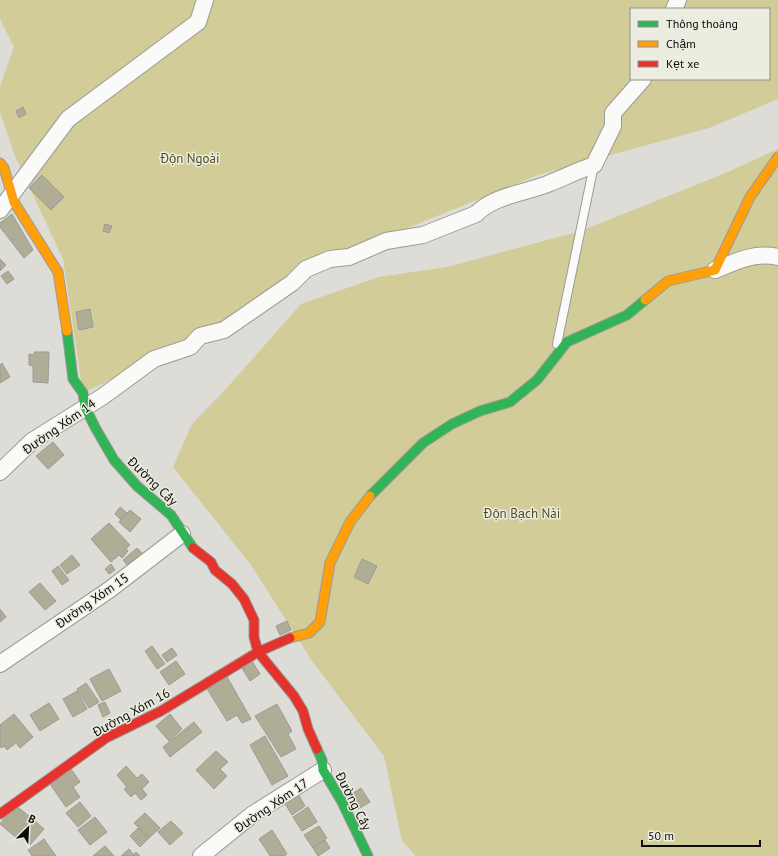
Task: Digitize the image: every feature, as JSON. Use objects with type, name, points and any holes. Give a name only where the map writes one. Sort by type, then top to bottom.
[{"type":"street","points":[[0,211],[68,119],[198,22],[205,0]]},
{"type":"street","points":[[594,165],[613,126],[613,113],[642,80]]},
{"type":"street","points":[[715,270],[743,207],[765,171],[778,157]]},
{"type":"street","name":"Đường Cấy","points":[[0,163],[4,168],[14,202],[58,272],[64,301],[73,379],[83,393],[85,407],[114,460],[137,486],[171,515],[182,534],[192,547],[211,562],[215,570],[232,584],[244,599],[254,620],[254,636],[258,652],[294,696],[303,711],[308,729],[322,760],[323,770],[342,802],[368,856]]},
{"type":"street","name":"Đường Xóm 14","points":[[0,472],[32,441],[102,397],[154,359],[190,347],[200,336],[224,330],[292,284],[306,269],[330,259],[349,257],[386,242],[423,235],[476,214],[481,208],[504,198],[550,183],[594,165]]},
{"type":"street","points":[[0,211],[14,202]]},
{"type":"street","points":[[715,270],[745,257],[764,254],[778,257]]},
{"type":"street","name":"Đường Xóm 16","points":[[0,814],[106,738],[161,711],[258,652],[293,636],[309,633],[320,622],[330,563],[338,543],[350,522],[373,493],[423,443],[452,424],[480,411],[510,402],[538,380],[555,354],[567,342],[627,315],[668,281],[715,270]]},
{"type":"street","name":"Đường Xóm 15","points":[[0,664],[109,590],[182,534]]},
{"type":"street","name":"Đường Xóm 17","points":[[201,856],[253,814],[323,770]]},
{"type":"lane","points":[[555,354],[594,165]]},
{"type":"green space","name":"Độn Ngoài","points":[[0,0],[778,0],[778,99],[709,128],[541,174],[306,269],[217,328],[83,393],[63,259],[15,156],[0,112],[0,86],[14,47],[0,19]]},
{"type":"green space","name":"Độn Bạch Nài","points":[[778,149],[778,856],[416,856],[402,841],[384,756],[312,661],[251,565],[173,467],[192,424],[226,389],[301,304],[379,277],[447,267],[581,231],[721,175]]},
{"type":"building","points":[[23,107],[26,114],[19,118],[16,111]]},
{"type":"building","points":[[42,175],[64,197],[51,210],[29,188]]},
{"type":"building","points":[[12,214],[33,250],[24,258],[0,227],[0,223]]},
{"type":"building","points":[[105,224],[112,226],[109,233],[103,231]]},
{"type":"building","points":[[0,259],[6,265],[0,271]]},
{"type":"building","points":[[8,271],[14,279],[7,284],[1,276]]},
{"type":"building","points":[[90,309],[93,327],[79,330],[76,312]]},
{"type":"building","points":[[34,352],[49,352],[48,383],[33,382],[33,366],[29,365],[29,354],[34,355]]},
{"type":"building","points":[[2,363],[10,377],[0,383],[0,365]]},
{"type":"building","points":[[53,442],[64,455],[48,469],[36,456]]},
{"type":"building","points":[[120,507],[127,513],[121,520],[115,514]]},
{"type":"building","points":[[130,510],[141,519],[130,532],[119,522]]},
{"type":"building","points":[[109,523],[130,545],[126,549],[128,551],[122,558],[119,555],[111,562],[91,539]]},
{"type":"building","points":[[137,548],[143,554],[129,567],[123,560]]},
{"type":"building","points":[[72,555],[80,565],[67,574],[60,565]]},
{"type":"building","points":[[362,559],[377,566],[368,584],[354,577]]},
{"type":"building","points":[[111,564],[115,570],[109,574],[105,569]]},
{"type":"building","points":[[58,566],[69,580],[62,585],[52,571]]},
{"type":"building","points":[[40,583],[56,601],[45,610],[29,592]]},
{"type":"building","points":[[0,609],[6,617],[0,622]]},
{"type":"building","points":[[287,621],[291,630],[280,635],[276,626]]},
{"type":"building","points":[[152,646],[165,664],[157,669],[145,651]]},
{"type":"building","points":[[172,648],[177,655],[167,662],[162,655]]},
{"type":"building","points":[[176,661],[185,674],[169,685],[160,672]]},
{"type":"building","points":[[252,661],[260,674],[250,681],[242,668]]},
{"type":"building","points":[[109,669],[121,691],[102,701],[90,679]]},
{"type":"building","points":[[226,675],[251,719],[242,723],[237,715],[227,721],[206,687]]},
{"type":"building","points":[[86,683],[99,702],[89,708],[77,689]]},
{"type":"building","points":[[77,691],[87,709],[73,717],[63,699]]},
{"type":"building","points":[[105,702],[110,713],[103,717],[98,705]]},
{"type":"building","points":[[49,703],[59,719],[40,731],[30,715]]},
{"type":"building","points":[[277,704],[292,731],[288,734],[296,749],[281,757],[255,716]]},
{"type":"building","points":[[14,714],[33,737],[20,748],[16,743],[7,750],[4,746],[1,748],[0,746],[0,725]]},
{"type":"building","points":[[170,714],[182,729],[169,741],[156,726]]},
{"type":"building","points":[[194,722],[202,732],[170,757],[163,747]]},
{"type":"building","points":[[265,736],[288,776],[272,785],[250,745]]},
{"type":"building","points":[[216,751],[228,762],[220,769],[227,776],[214,789],[196,770]]},
{"type":"building","points":[[126,766],[137,778],[142,774],[149,782],[142,789],[147,795],[141,800],[135,793],[131,797],[124,789],[127,787],[117,775]]},
{"type":"building","points":[[71,769],[80,782],[73,787],[80,797],[66,807],[50,784]]},
{"type":"building","points":[[361,788],[370,802],[358,809],[349,796]]},
{"type":"building","points":[[298,794],[305,806],[292,815],[284,802]]},
{"type":"building","points":[[80,802],[91,816],[78,827],[66,813]]},
{"type":"building","points":[[15,805],[34,820],[18,839],[0,824]]},
{"type":"building","points":[[308,807],[317,822],[302,831],[293,817]]},
{"type":"building","points":[[145,813],[160,828],[149,838],[134,823]]},
{"type":"building","points":[[95,817],[107,832],[90,845],[78,830]]},
{"type":"building","points":[[34,820],[44,829],[30,845],[20,836]]},
{"type":"building","points":[[171,821],[183,833],[170,845],[158,832]]},
{"type":"building","points":[[319,826],[327,838],[313,848],[304,835]]},
{"type":"building","points":[[138,828],[149,838],[140,847],[130,836]]},
{"type":"building","points":[[272,830],[287,854],[284,856],[270,856],[259,839]]},
{"type":"building","points":[[44,839],[56,856],[32,856],[28,850]]},
{"type":"building","points":[[325,840],[330,848],[318,856],[313,848]]},
{"type":"building","points":[[105,846],[114,856],[93,856]]},
{"type":"building","points":[[129,849],[134,855],[136,852],[140,856],[121,856]]},
{"type":"traffic: fast","points":[[370,496],[423,443],[452,424],[480,411],[510,402],[537,380],[567,342],[627,315],[645,300]]},
{"type":"traffic: fast","points":[[67,331],[73,379],[83,393],[85,407],[96,429],[114,460],[137,486],[171,515],[193,548]]},
{"type":"traffic: fast","points":[[317,749],[322,760],[323,770],[342,802],[368,856]]},
{"type":"traffic: slow","points":[[645,300],[668,281],[715,270],[750,197],[778,157]]},
{"type":"traffic: slow","points":[[0,163],[4,168],[14,202],[58,272],[67,331]]},
{"type":"traffic: slow","points":[[290,638],[309,633],[320,622],[330,563],[350,522],[370,496]]},
{"type":"traffic: jam","points":[[193,548],[211,562],[215,570],[232,584],[244,599],[254,620],[254,637],[258,652],[294,696],[303,711],[308,729],[317,749]]},
{"type":"traffic: jam","points":[[0,814],[106,738],[161,711],[258,652],[290,638]]}]
